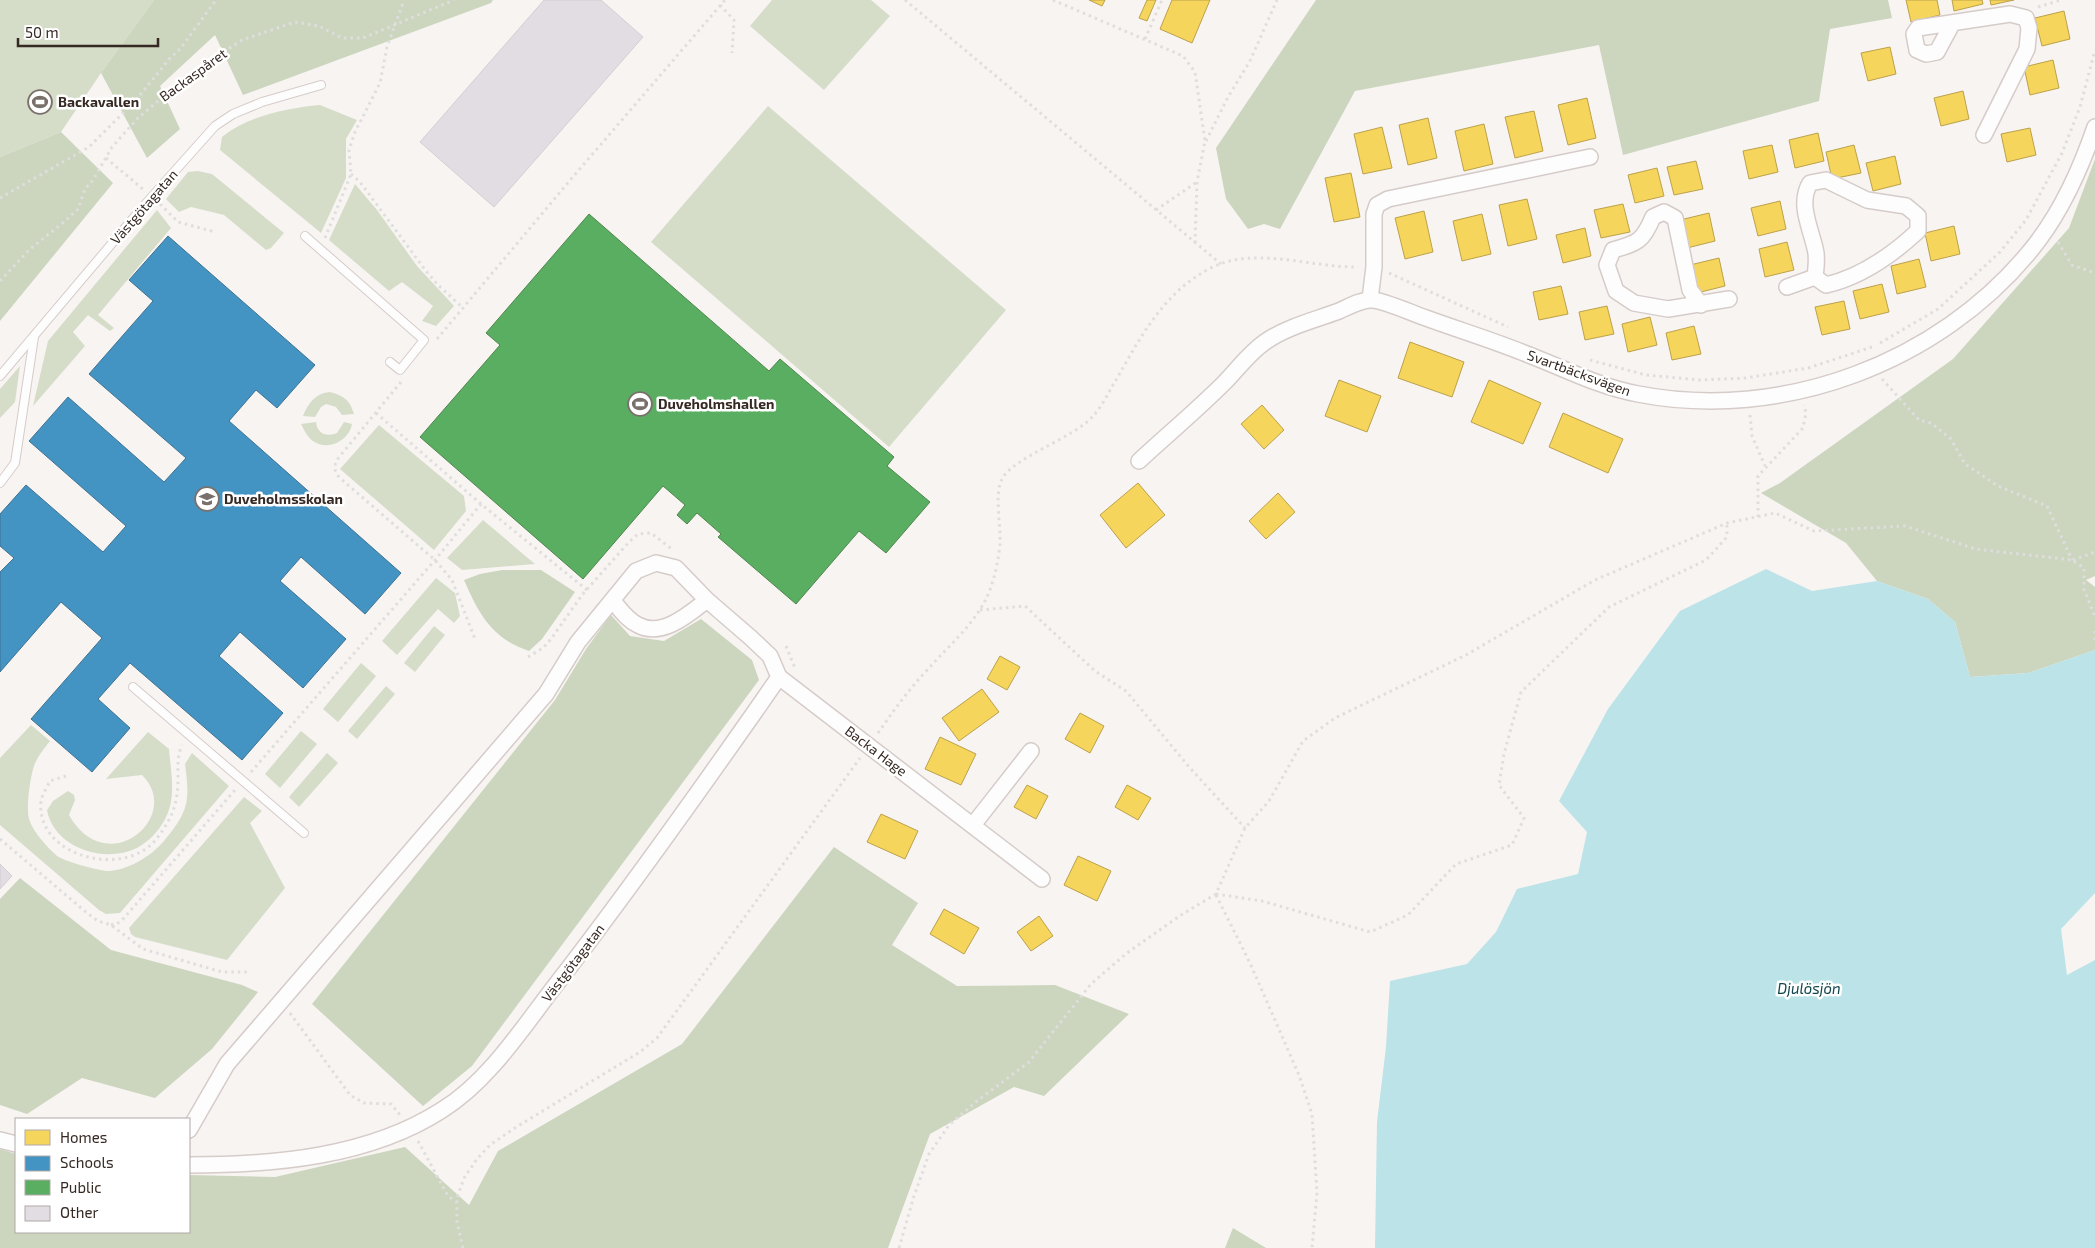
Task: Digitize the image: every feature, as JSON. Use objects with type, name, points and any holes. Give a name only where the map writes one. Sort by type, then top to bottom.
[{"type":"street","points":[[1952,24],[2010,14],[2026,18],[2029,28],[2027,49],[1984,135]]},
{"type":"street","name":"Svartbäcksvägen","points":[[1370,299],[1522,352],[1586,378],[1637,394],[1697,401],[1776,397],[1802,392],[1872,368],[1921,344],[1970,312],[2033,248],[2083,164],[2095,127]]},
{"type":"street","points":[[1139,461],[1266,342],[1290,329],[1370,299],[1374,267],[1374,214],[1377,205],[1388,199],[1590,158]]},
{"type":"street","points":[[1826,180],[1867,200],[1906,206],[1918,216],[1918,231],[1899,249],[1865,270],[1844,281],[1826,285],[1815,277],[1816,254],[1806,215],[1804,192],[1810,183],[1826,180]]},
{"type":"street","points":[[1701,305],[1690,290],[1675,218],[1664,212],[1653,217],[1645,235],[1635,244],[1613,250],[1607,265],[1616,291],[1634,303],[1668,309],[1701,305],[1728,299]]},
{"type":"street","points":[[1787,287],[1815,277]]},
{"type":"street","points":[[190,1128],[227,1064],[546,694],[578,642],[636,571],[656,563],[676,568],[706,600],[770,656],[779,677]]},
{"type":"street","points":[[613,601],[628,619],[638,626],[653,628],[670,625],[706,600]]},
{"type":"street","name":"Backa Hage","points":[[779,677],[1042,879]]},
{"type":"street","name":"Västgötagatan","points":[[190,1165],[240,1165],[287,1160],[337,1151],[409,1129],[444,1110],[479,1080],[509,1046],[592,938],[779,677]]},
{"type":"street","points":[[973,825],[1030,751]]},
{"type":"street","points":[[0,1140],[15,1144]]},
{"type":"lane","name":"Västgötagatan","points":[[0,376],[152,196],[215,126],[233,114],[262,102],[321,85]]},
{"type":"lane","points":[[305,236],[424,340],[400,370],[390,362]]},
{"type":"lane","points":[[0,483],[15,463],[34,336]]},
{"type":"lane","points":[[133,687],[304,833]]},
{"type":"path","name":"Backaspåret","points":[[0,198],[89,147],[136,100],[171,57],[180,49],[216,0]]},
{"type":"path","points":[[318,248],[338,210],[351,174],[349,150],[380,83],[387,47],[404,0]]},
{"type":"path","name":"Backaspåret","points":[[0,281],[29,250],[66,221],[78,209],[85,189],[112,147],[138,118],[189,75],[242,40],[295,22],[319,26],[342,38],[363,38],[454,0]]},
{"type":"path","points":[[432,346],[725,0]]},
{"type":"path","points":[[905,0],[1221,264]]},
{"type":"path","points":[[1053,0],[1183,56],[1195,72],[1205,142]]},
{"type":"path","points":[[1145,39],[1162,0]]},
{"type":"path","points":[[1195,243],[1197,182],[1205,142],[1228,97],[1250,61],[1277,0]]},
{"type":"path","points":[[2026,18],[2038,7],[2061,0]]},
{"type":"path","points":[[720,5],[734,20],[732,53]]},
{"type":"path","points":[[106,158],[152,196],[178,222],[216,232]]},
{"type":"path","points":[[351,174],[360,182],[432,278],[463,308]]},
{"type":"path","points":[[1156,210],[1197,182]]},
{"type":"path","points":[[2045,228],[2062,246],[2072,265],[2095,273]]},
{"type":"path","points":[[463,1248],[458,1222],[457,1202],[464,1178],[478,1158],[490,1145],[513,1129],[640,1052],[657,1038],[903,698],[972,622],[992,584],[998,561],[1000,522],[998,490],[1006,474],[1064,438],[1094,416],[1146,328],[1165,303],[1187,282],[1214,266],[1248,258],[1294,260],[1337,268],[1374,267]]},
{"type":"path","points":[[1872,368],[1895,391],[1919,420],[1932,423],[1951,439],[1965,464],[1998,486],[2047,506],[2072,560],[2084,568],[2084,589],[2095,617]]},
{"type":"path","points":[[407,375],[335,463],[336,474],[435,560],[452,580],[475,639]]},
{"type":"path","points":[[1758,517],[1758,476],[1765,466],[1802,428],[1806,414],[1802,392]]},
{"type":"path","points":[[1749,399],[1752,436],[1765,466]]},
{"type":"path","points":[[376,412],[482,504],[587,590]]},
{"type":"path","points":[[111,925],[117,924],[124,918],[482,504]]},
{"type":"path","points":[[899,1248],[914,1196],[929,1154],[949,1125],[977,1101],[1029,1062],[1090,984],[1127,953],[1216,894],[1246,828],[1269,801],[1303,740],[1335,718],[1466,655],[1595,580],[1727,523],[1775,513],[1814,532],[1905,526],[1976,549],[2072,560],[2095,552]]},
{"type":"path","points":[[1216,894],[1262,901],[1370,932],[1408,915],[1456,864],[1512,845],[1524,818],[1499,785],[1504,754],[1521,692],[1610,607],[1706,560],[1727,537],[1727,523]]},
{"type":"path","points":[[980,610],[1025,606],[1095,671],[1126,691],[1190,768],[1246,828]]},
{"type":"path","points":[[2095,631],[2095,640]]},
{"type":"path","points":[[66,776],[50,781],[41,800],[43,821],[56,841],[73,851],[94,859],[112,861],[134,856],[156,840],[172,818],[178,800],[178,753],[187,733]]},
{"type":"path","points":[[0,839],[88,913],[98,920],[111,925],[143,949],[222,972],[250,972]]},
{"type":"path","points":[[1216,894],[1250,964],[1299,1075],[1312,1114],[1317,1193],[1312,1248]]},
{"type":"path","points":[[281,1000],[350,1095],[364,1103],[391,1104],[409,1129],[448,1196],[457,1202]]},
{"type":"green space","name":"Backavallen","points":[[0,0],[154,0],[61,132],[0,157]]},
{"type":"green space","points":[[154,0],[493,0],[491,3],[243,95],[215,35],[160,86],[180,129],[147,158],[101,73]]},
{"type":"green space","points":[[772,0],[871,0],[890,16],[824,90],[750,26]]},
{"type":"green space","points":[[1316,0],[1888,0],[1892,18],[1830,29],[1819,101],[1623,155],[1599,45],[1355,91],[1280,229],[1264,224],[1248,229],[1226,199],[1216,148]]},
{"type":"green space","points":[[320,105],[357,120],[346,139],[346,178],[321,233],[220,150],[222,137],[256,118],[294,108]]},
{"type":"green space","points":[[768,106],[1006,310],[889,447],[651,242]]},
{"type":"green space","points":[[61,132],[113,183],[0,321],[0,157]]},
{"type":"green space","points":[[2095,159],[2095,576],[2086,580],[2095,587],[2095,650],[2028,673],[1970,677],[1955,622],[1928,599],[1877,581],[1846,543],[1761,493],[1780,483],[1953,359],[2069,228]]},
{"type":"green space","points":[[198,171],[212,174],[284,233],[271,248],[266,250],[224,215],[191,207],[179,212],[166,199],[188,172]]},
{"type":"green space","points":[[355,184],[377,210],[417,266],[454,306],[436,326],[422,321],[433,306],[402,282],[389,291],[329,240]]},
{"type":"green space","points":[[157,210],[171,228],[98,315],[114,328],[110,331],[88,315],[73,332],[85,346],[33,406],[48,341]]},
{"type":"green space","points":[[20,366],[15,402],[0,418],[0,389]]},
{"type":"green space","points":[[330,392],[346,399],[351,405],[354,414],[342,415],[336,407],[326,404],[321,407],[315,417],[303,416],[313,399],[321,394]]},
{"type":"green space","points":[[316,422],[320,432],[330,435],[337,433],[344,422],[352,424],[348,434],[340,441],[335,444],[324,445],[316,443],[310,438],[301,424]]},
{"type":"green space","points":[[379,425],[464,496],[466,511],[434,550],[340,469]]},
{"type":"green space","points":[[483,520],[535,564],[462,570],[447,558]]},
{"type":"green space","points":[[502,570],[541,570],[575,592],[542,639],[529,651],[516,646],[496,632],[481,614],[464,580],[480,574]]},
{"type":"green space","points":[[436,578],[455,593],[460,616],[454,623],[438,609],[397,655],[382,641]]},
{"type":"green space","points":[[611,615],[630,636],[664,641],[701,619],[752,660],[759,680],[472,1066],[423,1106],[312,1004],[555,700],[586,649]]},
{"type":"green space","points":[[434,626],[445,635],[415,672],[404,663]]},
{"type":"green space","points":[[361,663],[376,676],[338,722],[323,709]]},
{"type":"green space","points":[[386,686],[395,694],[357,739],[348,731]]},
{"type":"green space","points":[[31,725],[50,741],[34,766],[28,800],[28,814],[31,824],[45,844],[57,856],[90,868],[108,871],[124,868],[146,857],[159,847],[179,822],[186,805],[185,764],[192,753],[229,786],[120,913],[106,914],[99,910],[0,825],[0,758]]},
{"type":"green space","points":[[301,731],[317,744],[280,788],[265,774]]},
{"type":"green space","points":[[148,732],[169,749],[172,777],[171,804],[159,829],[141,846],[124,853],[96,853],[70,843],[59,834],[47,810],[53,801],[68,791],[74,795],[75,800],[69,815],[85,834],[102,843],[120,843],[136,836],[147,823],[154,808],[152,791],[142,775],[106,779]]},
{"type":"green space","points":[[327,753],[338,763],[299,807],[289,797]]},
{"type":"green space","points":[[244,797],[262,811],[250,823],[285,888],[227,960],[135,937],[131,934],[129,928]]},
{"type":"green space","points":[[834,847],[918,903],[892,945],[957,986],[1055,985],[1129,1014],[1044,1096],[1014,1087],[930,1134],[888,1248],[0,1248],[0,1149],[15,1154],[15,1233],[190,1233],[190,1175],[275,1177],[405,1147],[469,1205],[498,1151],[682,1044]]},
{"type":"green space","points":[[20,878],[111,950],[242,985],[258,992],[212,1049],[155,1098],[82,1078],[27,1114],[0,1105],[0,899]]},
{"type":"green space","points":[[1233,1228],[1266,1248],[1225,1248]]},
{"type":"water","name":"Djulösjön","points":[[1766,569],[1812,591],[1877,581],[1928,599],[1955,622],[1970,677],[2028,673],[2095,650],[2095,893],[2061,929],[2067,975],[2095,960],[2095,1248],[1375,1248],[1377,1122],[1386,1047],[1390,981],[1467,964],[1496,932],[1517,889],[1578,874],[1587,832],[1559,801],[1608,709],[1680,611]]},
{"type":"building: Homes","points":[[1089,0],[1105,0],[1102,6]]},
{"type":"building: Homes","points":[[1147,0],[1156,0],[1147,21],[1139,18]]},
{"type":"building: Homes","points":[[1172,0],[1210,0],[1192,43],[1160,29]]},
{"type":"building: Homes","points":[[1906,0],[1937,0],[1940,15],[1911,22]]},
{"type":"building: Homes","points":[[1952,0],[1982,0],[1983,4],[1954,11]]},
{"type":"building: Homes","points":[[1990,0],[2014,0],[1991,5]]},
{"type":"building: Homes","points":[[2064,11],[2070,39],[2042,46],[2035,18]]},
{"type":"building: Homes","points":[[1890,47],[1896,74],[1868,81],[1861,53]]},
{"type":"building: Homes","points":[[2053,60],[2059,88],[2030,95],[2024,67]]},
{"type":"building: Homes","points":[[1963,91],[1969,119],[1941,126],[1934,98]]},
{"type":"building: Homes","points":[[1587,98],[1596,138],[1568,145],[1558,105]]},
{"type":"building: Homes","points":[[1534,111],[1543,151],[1515,158],[1505,117]]},
{"type":"building: Homes","points":[[1428,118],[1437,158],[1408,165],[1399,125]]},
{"type":"building: Homes","points":[[1484,124],[1493,164],[1464,171],[1455,131]]},
{"type":"building: Homes","points":[[1382,127],[1392,168],[1363,174],[1354,134]]},
{"type":"building: Homes","points":[[2030,128],[2036,155],[2007,162],[2001,134]]},
{"type":"building: Homes","points":[[1818,133],[1824,161],[1795,168],[1789,140]]},
{"type":"building: Homes","points":[[1772,145],[1778,172],[1749,179],[1743,151]]},
{"type":"building: Homes","points":[[1854,145],[1861,173],[1832,179],[1826,152]]},
{"type":"building: Homes","points":[[1895,156],[1901,184],[1873,191],[1866,163]]},
{"type":"building: Homes","points":[[1696,161],[1703,189],[1674,195],[1667,167]]},
{"type":"building: Homes","points":[[1657,168],[1664,196],[1635,203],[1628,175]]},
{"type":"building: Homes","points":[[1351,173],[1360,217],[1334,222],[1325,178]]},
{"type":"building: Homes","points":[[1527,199],[1537,239],[1508,246],[1499,205]]},
{"type":"building: Homes","points":[[1780,201],[1786,229],[1758,236],[1751,208]]},
{"type":"building: Homes","points":[[1623,204],[1630,232],[1601,238],[1594,210]]},
{"type":"building: Homes","points":[[1424,211],[1433,252],[1405,259],[1395,218]]},
{"type":"building: Homes","points":[[1709,213],[1715,241],[1687,248],[1680,220]]},
{"type":"building: Homes","points":[[1482,214],[1491,254],[1462,261],[1453,221]]},
{"type":"building: Homes","points":[[1954,226],[1960,254],[1931,261],[1925,233]]},
{"type":"building: Homes","points":[[1585,228],[1591,256],[1563,263],[1556,235]]},
{"type":"building: Homes","points":[[1787,242],[1794,270],[1765,277],[1759,249]]},
{"type":"building: Homes","points":[[1719,258],[1725,286],[1697,293],[1690,265]]},
{"type":"building: Homes","points":[[1919,259],[1926,287],[1897,294],[1891,266]]},
{"type":"building: Homes","points":[[1882,284],[1889,312],[1860,319],[1853,291]]},
{"type":"building: Homes","points":[[1561,286],[1568,314],[1539,320],[1533,292]]},
{"type":"building: Homes","points":[[1844,301],[1850,329],[1822,335],[1815,307]]},
{"type":"building: Homes","points":[[1607,306],[1614,334],[1585,340],[1579,312]]},
{"type":"building: Homes","points":[[1650,317],[1657,345],[1628,352],[1622,324]]},
{"type":"building: Homes","points":[[1694,326],[1701,354],[1672,360],[1666,333]]},
{"type":"building: Homes","points":[[1410,342],[1464,362],[1452,397],[1398,378]]},
{"type":"building: Homes","points":[[1339,380],[1381,396],[1367,432],[1325,416]]},
{"type":"building: Homes","points":[[1489,380],[1541,403],[1523,444],[1471,422]]},
{"type":"building: Homes","points":[[1262,405],[1284,430],[1264,449],[1241,424]]},
{"type":"building: Homes","points":[[1563,413],[1623,439],[1608,473],[1549,447]]},
{"type":"building: Homes","points":[[1138,483],[1165,515],[1126,548],[1100,515]]},
{"type":"building: Homes","points":[[1278,493],[1295,512],[1266,539],[1249,521]]},
{"type":"building: Homes","points":[[1000,656],[1020,667],[1007,690],[987,679]]},
{"type":"building: Homes","points":[[982,689],[999,712],[959,741],[942,718]]},
{"type":"building: Homes","points":[[1080,713],[1104,726],[1090,753],[1065,739]]},
{"type":"building: Homes","points":[[940,737],[976,754],[961,785],[925,769]]},
{"type":"building: Homes","points":[[1027,785],[1048,796],[1036,819],[1014,807]]},
{"type":"building: Homes","points":[[1127,785],[1151,798],[1138,820],[1115,807]]},
{"type":"building: Homes","points":[[881,814],[918,831],[905,859],[867,842]]},
{"type":"building: Homes","points":[[1078,856],[1111,871],[1097,901],[1064,885]]},
{"type":"building: Homes","points":[[944,909],[979,928],[964,954],[930,934]]},
{"type":"building: Homes","points":[[1039,916],[1053,936],[1031,951],[1017,932]]},
{"type":"building: Schools","name":"Duveholmsskolan","points":[[168,236],[315,365],[277,408],[256,390],[229,421],[401,573],[365,614],[301,557],[280,581],[346,639],[303,688],[240,632],[219,656],[283,713],[242,760],[130,663],[98,699],[130,728],[92,772],[31,719],[102,638],[61,602],[0,672],[0,572],[14,558],[0,546],[0,514],[26,485],[103,552],[126,526],[29,441],[68,397],[164,482],[186,458],[89,374],[153,301],[129,280]]},
{"type":"building: Public","name":"Duveholmshallen","points":[[589,214],[769,371],[780,359],[894,457],[887,466],[930,502],[886,553],[859,531],[796,604],[718,537],[721,534],[697,513],[687,524],[677,515],[685,505],[663,486],[583,579],[420,437],[500,345],[486,333]]},
{"type":"building: Other","points":[[544,0],[601,0],[643,37],[494,207],[420,142]]},
{"type":"building: Other","points":[[0,864],[12,876],[0,889]]},
{"type":"place","name":"Backavallen","points":[[40,102]]},
{"type":"place","name":"Duveholmshallen","points":[[640,404]]},
{"type":"place","name":"Duveholmsskolan","points":[[207,499]]}]
